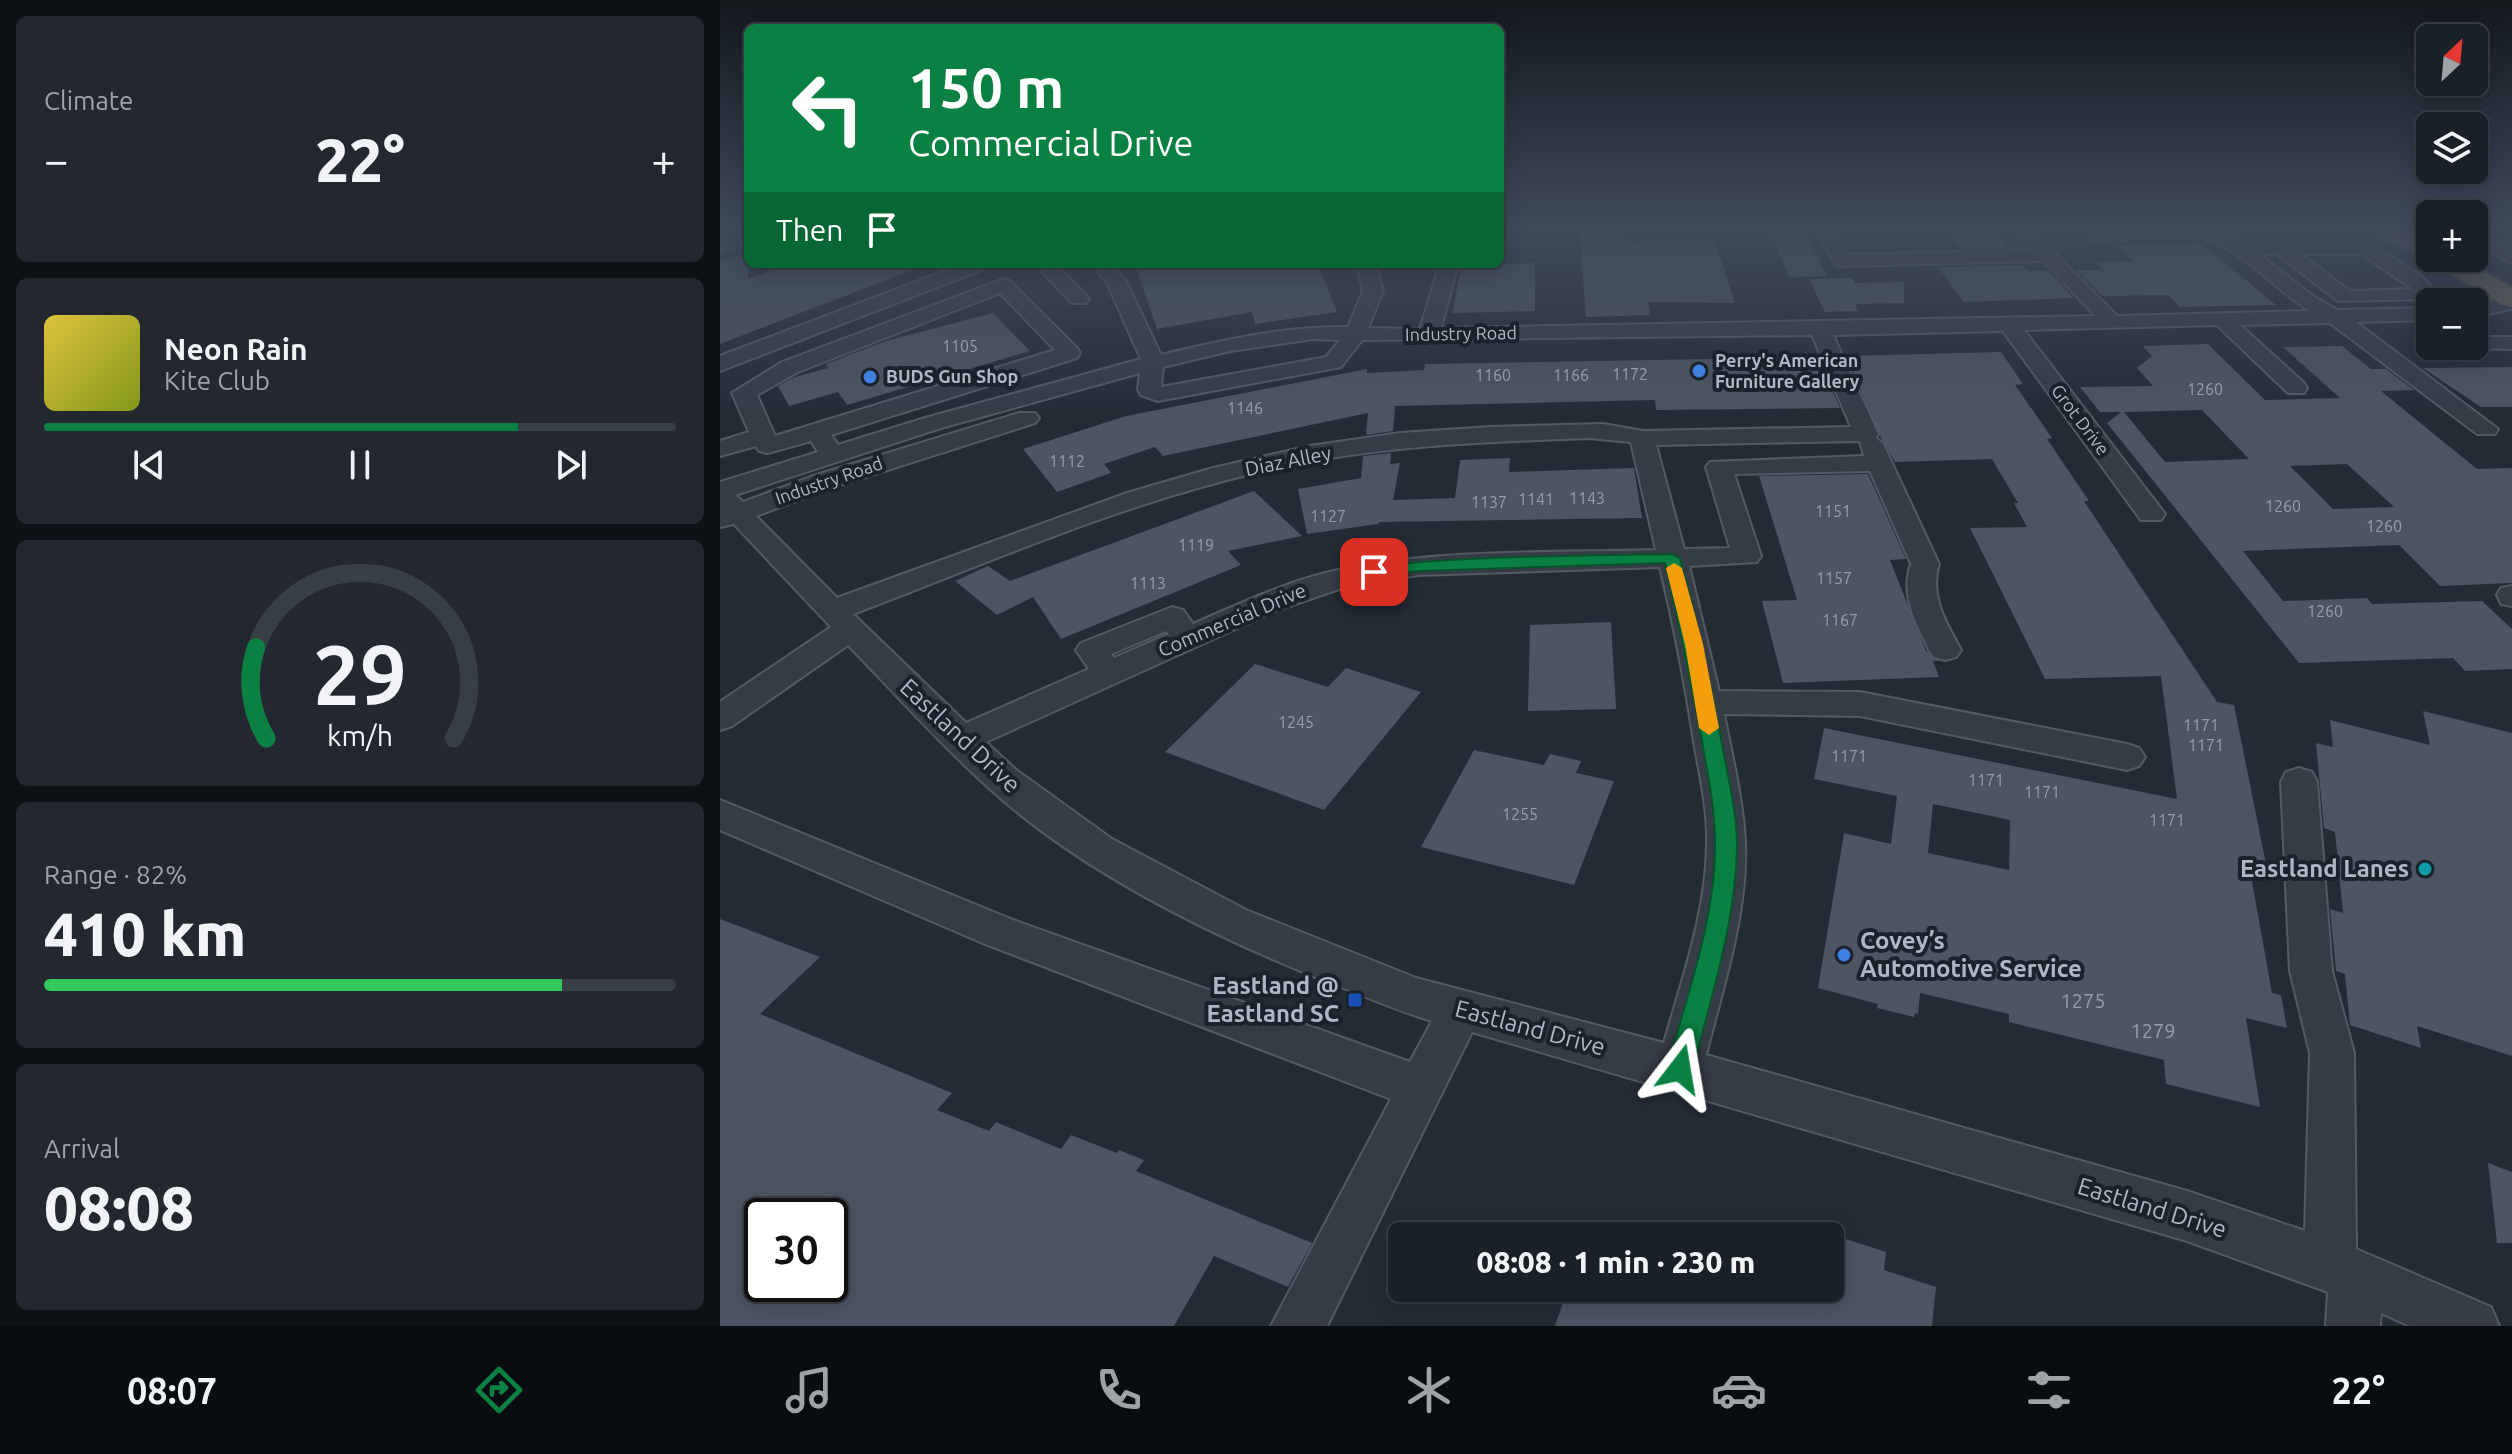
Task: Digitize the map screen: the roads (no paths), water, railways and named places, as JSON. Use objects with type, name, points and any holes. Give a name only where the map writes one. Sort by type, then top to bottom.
[{"type":"street","points":[[720,364],[910,291]]},
{"type":"street","points":[[988,291],[790,367],[744,393],[768,446],[1069,353],[1009,291]]},
{"type":"street","points":[[1071,291],[1079,299]]},
{"type":"street","points":[[1120,291],[1152,372]]},
{"type":"street","points":[[1355,335],[1373,291]]},
{"type":"street","points":[[1430,329],[1441,291]]},
{"type":"street","points":[[2083,291],[2113,323]]},
{"type":"street","points":[[2292,291],[2314,308],[2337,318],[2486,429]]},
{"type":"street","points":[[2337,291],[2345,297],[2425,295],[2424,291]]},
{"type":"street","points":[[2488,307],[2512,301]]},
{"type":"street","points":[[2408,315],[2416,321]]},
{"type":"street","name":"Industry Road","points":[[725,504],[832,455],[933,423],[1152,372],[1336,346],[1355,335],[1430,329],[1521,334],[2416,315]]},
{"type":"street","points":[[2223,320],[2296,388]]},
{"type":"street","name":"Grot Drive","points":[[2009,325],[2151,514]]},
{"type":"street","points":[[1820,329],[1925,564],[1919,578],[1919,594],[1945,650]]},
{"type":"street","points":[[2488,343],[2512,343]]},
{"type":"street","name":"Industry Road","points":[[725,504],[822,482],[1152,372]]},
{"type":"street","points":[[817,432],[832,455]]},
{"type":"street","name":"Diaz Alley","points":[[720,718],[841,620],[1111,508],[1215,475],[1301,457],[1421,439],[1522,433],[1623,433],[1642,438],[1866,434]]},
{"type":"street","points":[[720,449],[763,436]]},
{"type":"street","points":[[1642,438],[1694,644],[1723,804],[1726,845],[1723,887],[1715,927],[1680,1069]]},
{"type":"street","name":"Commercial Drive","points":[[959,740],[1108,673],[1092,650],[1172,617],[1188,638],[1309,587],[1374,572],[1418,566],[1747,556],[1719,467],[1879,463]]},
{"type":"street","name":"Eastland Drive","points":[[725,504],[959,740],[1002,779],[1086,841],[1150,880],[1232,922],[1316,959],[1416,997],[1680,1069],[2187,1216],[2346,1289],[2472,1326]]},
{"type":"street","points":[[1704,702],[1860,704],[2127,757]]},
{"type":"street","points":[[2299,782],[2311,971],[2332,1053],[2346,1289]]},
{"type":"street","points":[[720,814],[999,932],[1421,1088]]},
{"type":"street","points":[[1298,1326],[1421,1088],[1471,1012]]},
{"type":"place","name":"Perry's American Furniture Gallery","points":[[1699,371]]},
{"type":"place","name":"BUDS Gun Shop","points":[[870,377]]},
{"type":"place","name":"Eastland Lanes","points":[[2425,869]]},
{"type":"place","name":"Covey’s Automotive Service","points":[[1844,955]]},
{"type":"place","name":"Eastland @ Eastland SC","points":[[1355,1000]]}]
